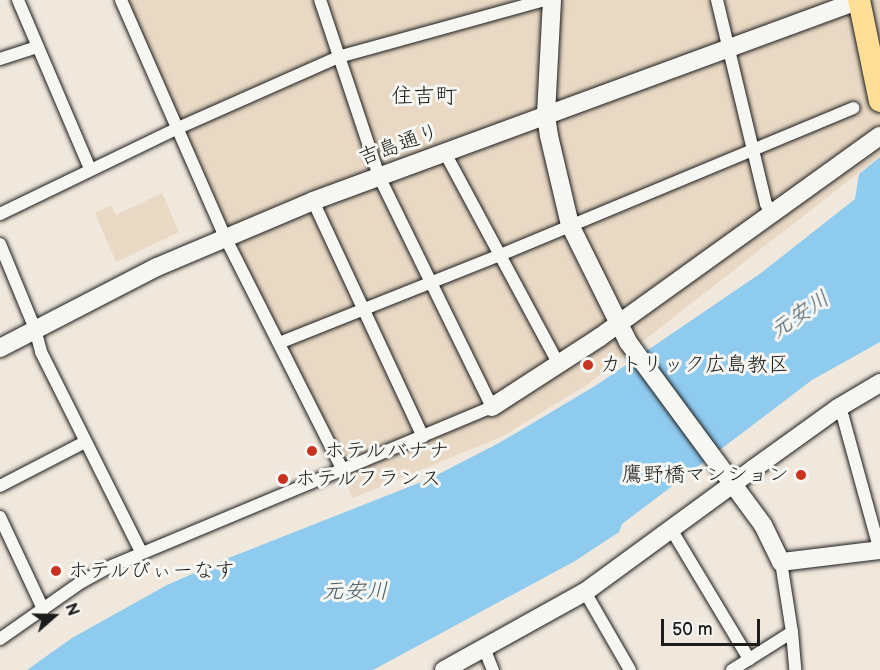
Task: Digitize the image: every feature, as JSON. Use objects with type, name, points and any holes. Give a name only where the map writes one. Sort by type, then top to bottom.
[{"type":"highway","points":[[859,0],[880,101]]},
{"type":"street","points":[[18,0],[90,169]]},
{"type":"street","points":[[122,0],[225,237],[343,471]]},
{"type":"street","points":[[320,0],[379,176],[492,408]]},
{"type":"street","points":[[0,214],[178,128],[338,57],[545,0]]},
{"type":"street","points":[[552,0],[546,115],[570,225],[618,324],[632,347],[763,525],[781,562],[792,632],[795,670]]},
{"type":"street","points":[[717,0],[766,204],[772,213]]},
{"type":"street","name":"吉島通り","points":[[0,348],[157,267],[313,201],[859,0]]},
{"type":"street","points":[[0,59],[37,47]]},
{"type":"street","points":[[279,343],[498,256],[853,108]]},
{"type":"street","points":[[0,639],[88,578],[141,552],[492,408],[618,324],[880,136]]},
{"type":"street","points":[[445,153],[498,256],[559,365]]},
{"type":"street","points":[[313,201],[423,437]]},
{"type":"street","points":[[0,244],[35,329],[40,352],[141,552]]},
{"type":"street","points":[[444,670],[585,592],[838,408],[880,383]]},
{"type":"street","points":[[781,562],[880,550],[843,417],[838,408]]},
{"type":"street","points":[[0,486],[85,442]]},
{"type":"street","points":[[0,517],[43,609]]},
{"type":"street","points":[[671,529],[749,659]]},
{"type":"street","points":[[585,592],[630,670]]},
{"type":"street","points":[[732,670],[792,632]]},
{"type":"street","points":[[484,648],[493,670]]},
{"type":"shaded area","points":[[120,0],[880,0],[880,156],[588,384],[503,436],[353,498],[225,238]]},
{"type":"shaded area","points":[[162,193],[179,232],[116,262],[95,213],[111,205],[116,215]]},
{"type":"water","name":"元安川","points":[[880,157],[880,342],[812,380],[622,524],[619,532],[575,561],[373,670],[27,670],[72,638],[167,585],[231,557],[429,479],[499,443],[595,386],[761,273],[855,199],[859,174]]},
{"type":"place","name":"カトリック広島教区","points":[[588,365]]},
{"type":"place","name":"ホテルバナナ","points":[[312,451]]},
{"type":"place","name":"鷹野橋マンション","points":[[801,475]]},
{"type":"place","name":"ホテルフランス","points":[[283,479]]},
{"type":"place","name":"ホテルびぃーなす","points":[[56,571]]},
{"type":"district","name":"住吉町","points":[[424,97]]}]
